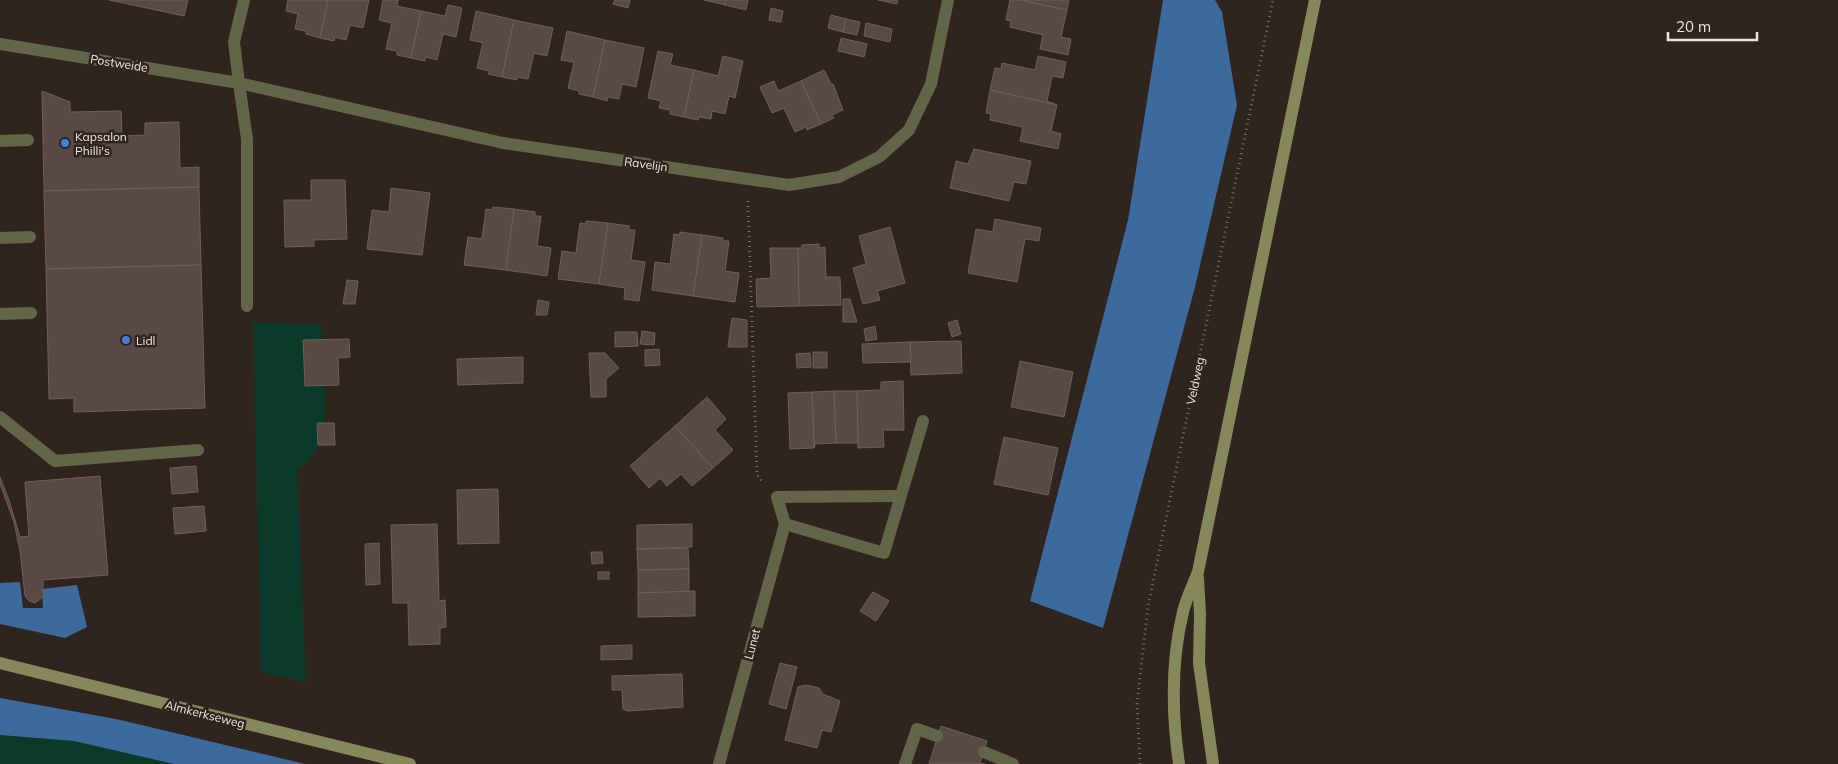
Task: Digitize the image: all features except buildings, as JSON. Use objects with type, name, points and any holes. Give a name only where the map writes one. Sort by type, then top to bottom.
[{"type":"street","points":[[244,0],[234,42],[247,139],[247,306]]},
{"type":"street","name":"Ravelijn","points":[[239,83],[503,143],[789,185],[839,176],[879,157],[908,130],[931,84],[948,0]]},
{"type":"street","points":[[1179,764],[1174,731],[1175,665],[1183,612],[1198,572],[1315,0]]},
{"type":"street","name":"Postweide","points":[[0,44],[239,83]]},
{"type":"street","points":[[0,140],[28,140]]},
{"type":"street","points":[[0,238],[30,237]]},
{"type":"street","points":[[0,314],[32,314]]},
{"type":"street","points":[[0,417],[55,461],[198,450]]},
{"type":"street","points":[[900,496],[777,497],[785,524],[884,553],[923,421]]},
{"type":"street","name":"Lunet","points":[[719,764],[785,524]]},
{"type":"street","points":[[1198,572],[1200,614],[1199,663],[1213,764]]},
{"type":"street","name":"Almkerkseweg","points":[[0,664],[410,764]]},
{"type":"street","points":[[905,764],[917,729],[938,736]]},
{"type":"street","points":[[984,752],[1013,764]]},
{"type":"path","name":"Veldweg","points":[[1140,764],[1137,704],[1148,606],[1274,0]]},
{"type":"path","points":[[747,179],[757,475],[777,497]]},
{"type":"green space","points":[[253,322],[321,324],[324,352],[324,422],[315,452],[297,471],[306,682],[261,672]]},
{"type":"green space","points":[[0,735],[74,741],[174,764],[0,764]]},
{"type":"water","points":[[1163,0],[1215,0],[1222,12],[1237,105],[1195,287],[1103,628],[1030,601],[1128,220]]},
{"type":"water","points":[[20,582],[23,608],[43,608],[42,589],[77,585],[87,627],[65,638],[0,624],[0,583]]},
{"type":"water","points":[[0,698],[116,719],[305,764],[174,764],[74,741],[0,735]]},
{"type":"place","name":"Kapsalon Philli's","points":[[65,143]]},
{"type":"place","name":"Lidl","points":[[126,340]]}]
